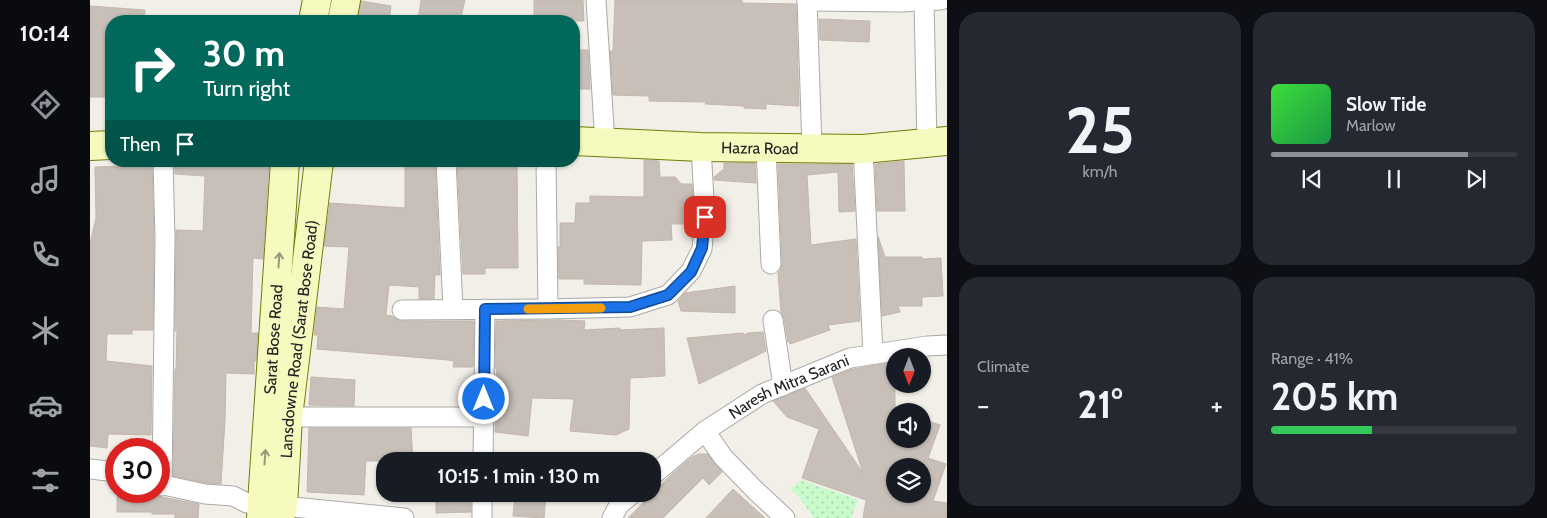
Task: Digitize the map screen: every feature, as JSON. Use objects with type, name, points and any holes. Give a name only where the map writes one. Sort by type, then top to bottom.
[{"type":"main road","points":[[313,15],[317,0]]},
{"type":"main road","points":[[343,15],[346,0]]},
{"type":"main road","name":"Hazra Road","points":[[580,141],[701,147],[863,149],[937,142]]},
{"type":"main road","points":[[90,146],[105,145]]},
{"type":"main road","name":"Sarat Bose Road","points":[[271,512],[285,167]]},
{"type":"main road","name":"Lansdowne Road (Sarat Bose Road)","points":[[271,512],[288,417],[318,167]]},
{"type":"street","points":[[596,0],[605,143]]},
{"type":"street","points":[[812,147],[807,0],[932,0],[937,142]]},
{"type":"street","points":[[402,310],[630,307],[668,295],[691,272],[702,248],[705,217],[701,147]]},
{"type":"street","points":[[766,148],[771,264]]},
{"type":"street","points":[[863,149],[873,354]]},
{"type":"street","points":[[161,438],[166,239],[163,167]]},
{"type":"street","points":[[446,167],[453,309]]},
{"type":"street","points":[[546,167],[548,309]]},
{"type":"street","points":[[483,452],[485,309]]},
{"type":"street","points":[[773,320],[783,386]]},
{"type":"street","name":"Naresh Mitra Sarani","points":[[661,468],[704,431],[762,394],[850,358],[927,346],[947,345]]},
{"type":"street","points":[[288,417],[484,417]]},
{"type":"street","points":[[704,431],[723,457],[785,518]]},
{"type":"street","points":[[90,469],[105,471]]},
{"type":"street","points":[[170,487],[205,494],[233,496],[271,512],[404,518]]},
{"type":"street","points":[[482,502],[482,518]]},
{"type":"street","points":[[612,518],[623,502]]},
{"type":"green space","points":[[801,480],[858,500],[851,518],[814,518],[799,497],[790,489]]},
{"type":"building","points":[[421,0],[465,0],[461,15],[419,15]]},
{"type":"building","points":[[534,0],[583,0],[584,21],[580,21],[580,15],[534,15]]},
{"type":"building","points":[[615,0],[742,0],[742,3],[796,4],[799,106],[766,104],[766,109],[744,108],[744,106],[705,104],[706,102],[649,101],[649,96],[613,95],[610,51],[613,51]]},
{"type":"building","points":[[361,1],[391,6],[390,15],[359,15]]},
{"type":"building","points":[[90,6],[145,10],[145,15],[105,15],[105,97],[90,97]]},
{"type":"building","points":[[819,19],[870,21],[869,42],[820,40]]},
{"type":"building","points":[[580,50],[588,50],[590,89],[580,89]]},
{"type":"building","points":[[644,160],[659,161],[660,177],[675,177],[681,184],[692,184],[694,218],[688,218],[688,224],[671,224],[672,240],[642,241],[641,285],[584,284],[584,279],[559,279],[558,247],[560,247],[560,223],[575,223],[576,203],[590,203],[590,196],[644,197]]},
{"type":"building","points":[[904,161],[905,211],[877,211],[875,164]]},
{"type":"building","points":[[724,163],[755,163],[756,183],[714,180],[714,177],[724,169]]},
{"type":"building","points":[[778,164],[852,164],[855,211],[839,212],[838,172],[807,175],[811,245],[856,239],[860,321],[828,325],[830,330],[790,344],[781,312],[778,273],[782,264]]},
{"type":"building","points":[[95,167],[152,167],[153,330],[132,330],[132,334],[107,334],[106,361],[152,366],[151,435],[108,434],[108,438],[105,438],[105,448],[90,446],[90,243],[96,218]]},
{"type":"building","points":[[174,167],[269,167],[263,259],[253,258],[251,333],[258,333],[256,361],[254,361],[254,374],[226,373],[221,484],[173,476],[177,331],[175,331],[176,230],[203,231],[205,176],[175,174]]},
{"type":"building","points":[[405,167],[435,167],[440,275],[435,275],[434,299],[419,299],[419,287],[389,285],[386,315],[402,321],[474,321],[473,367],[453,367],[454,361],[448,360],[317,349],[318,335],[314,335],[317,307],[344,309],[349,247],[324,246],[330,203],[405,208]]},
{"type":"building","points":[[457,167],[517,167],[518,268],[485,268],[485,274],[463,274]]},
{"type":"building","points":[[878,236],[885,257],[941,258],[943,296],[922,297],[922,306],[898,306],[900,312],[882,316]]},
{"type":"building","points":[[735,286],[735,313],[681,311],[678,301],[685,293]]},
{"type":"building","points":[[496,321],[585,321],[584,330],[664,328],[665,376],[630,378],[629,429],[616,435],[570,431],[574,399],[532,398],[528,436],[495,432]]},
{"type":"building","points":[[763,332],[766,351],[699,384],[687,338]]},
{"type":"building","points":[[886,363],[886,393],[895,393],[895,403],[886,403],[886,448],[931,448],[931,422],[940,425],[928,458],[886,458],[886,503],[931,503],[931,459],[946,464],[933,501],[947,503],[947,518],[863,518],[866,500],[802,478],[819,429],[787,417],[773,401],[805,388],[863,473],[832,377],[853,369]]},
{"type":"building","points":[[311,377],[355,380],[354,406],[309,405]]},
{"type":"building","points":[[309,428],[411,428],[412,452],[376,452],[376,461],[366,461],[364,495],[307,492]]},
{"type":"building","points":[[699,454],[708,454],[722,472],[709,485],[703,478],[663,518],[628,518],[644,502],[661,502],[661,485],[692,457]]},
{"type":"building","points":[[733,489],[765,518],[706,518]]},
{"type":"building","points":[[170,498],[199,504],[198,518],[175,518],[175,514],[152,514],[152,512],[117,512],[117,503],[170,503]]},
{"type":"building","points":[[436,502],[471,502],[471,512],[436,513]]},
{"type":"building","points":[[514,502],[545,502],[544,518],[513,516]]},
{"type":"slow traffic","points":[[528,309],[601,308]]},
{"type":"route","points":[[484,399],[485,309],[630,307],[668,295],[691,272],[702,248],[705,217]]}]
